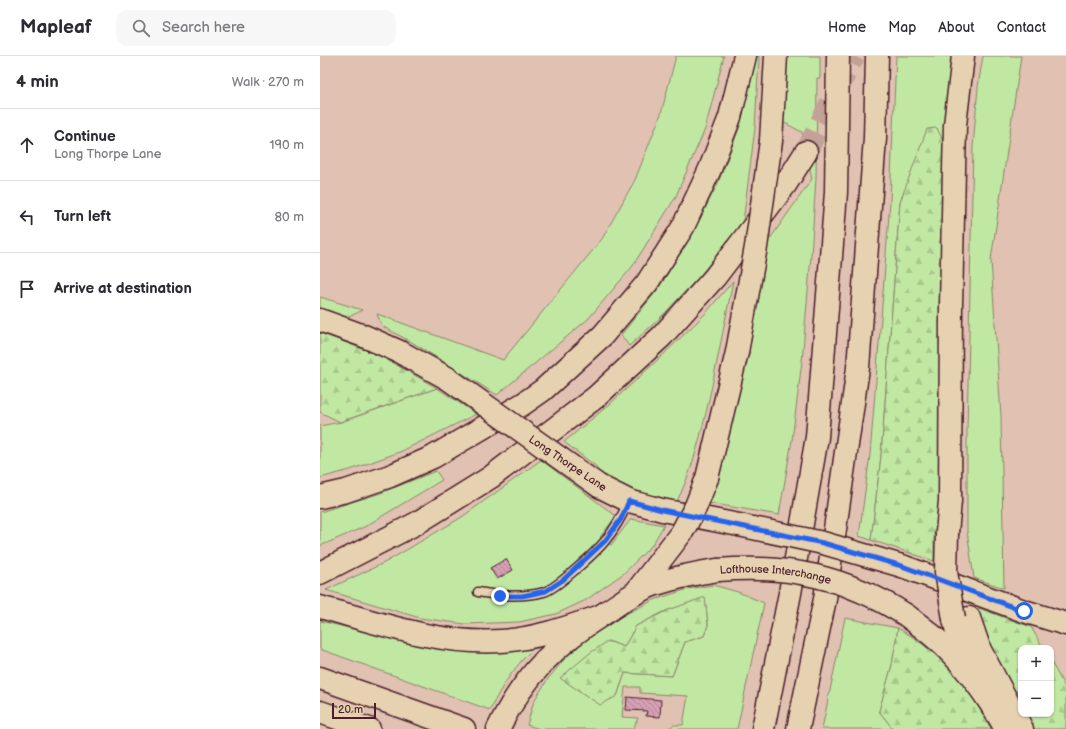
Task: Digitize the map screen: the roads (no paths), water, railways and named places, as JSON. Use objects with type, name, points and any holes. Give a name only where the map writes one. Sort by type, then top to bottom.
[{"type":"main road","points":[[320,497],[390,476],[433,457],[543,390],[603,335],[647,283],[683,227],[710,169],[730,117],[745,56]]},
{"type":"main road","points":[[636,592],[682,532],[696,506],[707,478],[738,352],[756,247],[771,141],[776,56]]},
{"type":"main road","points":[[763,729],[790,593],[817,437],[836,192],[838,56]]},
{"type":"main road","points":[[798,729],[825,599],[858,368],[875,138],[876,56]]},
{"type":"main road","points":[[964,56],[955,125],[951,305],[951,533],[946,572],[961,619],[980,650],[1022,729]]},
{"type":"main road","points":[[320,573],[417,523],[491,476],[596,397],[662,336],[716,277],[785,185],[806,152]]},
{"type":"main road","name":"Long Thorpe Lane","points":[[320,320],[364,336],[400,352],[447,378],[599,486],[629,501],[662,510],[823,543],[902,566],[1024,611],[1066,624]]},
{"type":"main road","name":"Lofthouse Interchange","points":[[498,729],[531,675],[567,639],[598,617],[636,592],[670,580],[694,574],[742,568],[765,568],[809,574],[832,580],[871,595],[906,615],[944,646],[972,678],[991,703],[1006,729]]},
{"type":"main road","points":[[320,607],[434,637],[472,641],[501,641],[555,632],[598,617]]},
{"type":"main road","points":[[961,619],[961,649],[972,678]]},
{"type":"main road","points":[[320,678],[464,729]]},
{"type":"main road","points":[[320,712],[370,729]]},
{"type":"lane","points":[[478,592],[500,596],[522,596],[546,591],[563,580],[605,541],[621,519],[629,501]]},
{"type":"tunnel","points":[[806,152],[854,56]]}]
